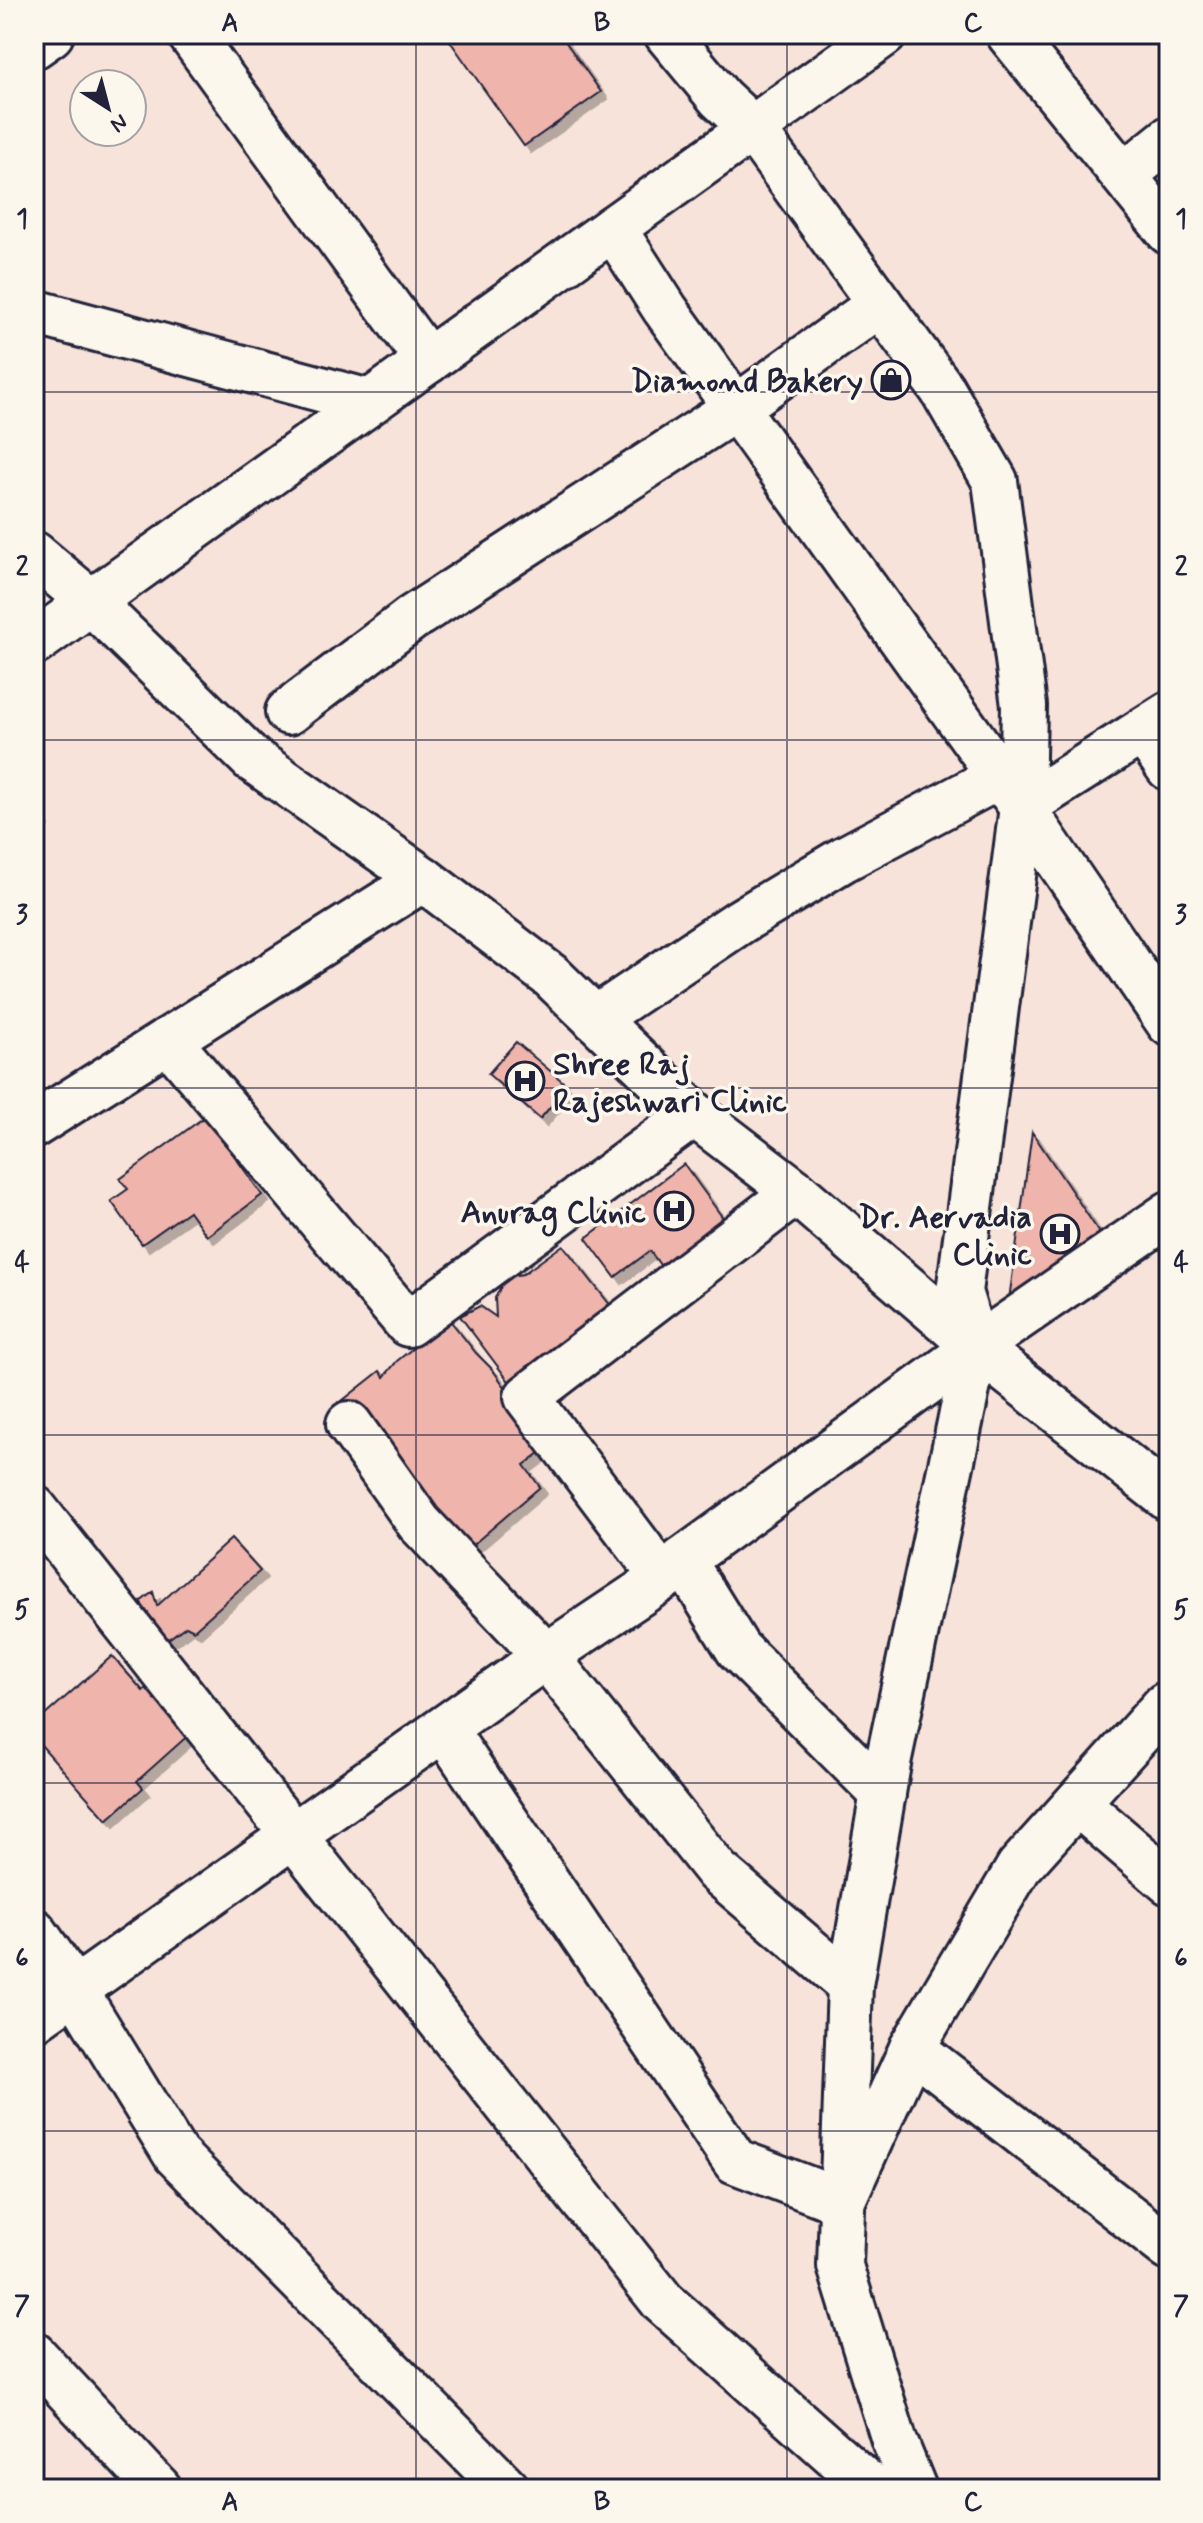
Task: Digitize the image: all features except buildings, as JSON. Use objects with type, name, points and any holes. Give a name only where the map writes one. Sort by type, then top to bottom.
[{"type":"street","points":[[34,46],[51,34]]},
{"type":"street","points":[[190,34],[428,361]]},
{"type":"street","points":[[667,34],[720,98],[752,128],[942,389],[995,481],[1024,706],[1011,792],[959,1292],[976,1347],[883,1794],[850,1985],[840,2266],[894,2440],[914,2489]]},
{"type":"street","points":[[34,643],[884,34]]},
{"type":"street","points":[[1009,34],[1169,232]]},
{"type":"street","points":[[1124,175],[1169,139]]},
{"type":"street","points":[[613,228],[665,309],[1011,792],[1169,1023]]},
{"type":"street","points":[[288,712],[412,618],[736,408],[880,304]]},
{"type":"street","points":[[34,312],[369,402]]},
{"type":"street","points":[[34,554],[91,602],[252,759],[423,879],[551,976],[694,1114],[796,1192],[976,1347],[1169,1499]]},
{"type":"street","points":[[595,1019],[741,921],[844,859],[1011,792],[1156,723],[1169,768]]},
{"type":"street","points":[[34,1125],[423,879]]},
{"type":"street","points":[[168,1040],[408,1324],[694,1114]]},
{"type":"street","points":[[796,1192],[527,1397],[738,1649],[883,1794]]},
{"type":"street","points":[[34,2019],[673,1569],[976,1347],[1169,1214]]},
{"type":"street","points":[[349,1424],[419,1523],[546,1656],[717,1871],[850,1985]]},
{"type":"street","points":[[34,1508],[663,2302],[873,2489]]},
{"type":"street","points":[[842,2202],[912,2048],[1019,1867],[1168,1704]]},
{"type":"street","points":[[444,1729],[735,2161],[842,2202]]},
{"type":"street","points":[[1077,1803],[1169,1882]]},
{"type":"street","points":[[34,1931],[75,1990],[176,2155],[507,2489]]},
{"type":"street","points":[[912,2048],[1169,2248]]},
{"type":"street","points":[[34,2355],[159,2489]]},
{"type":"place","name":"Diamond Bakery","points":[[891,380]]},
{"type":"place","name":"Shree Raj Rajeshwari Clinic","points":[[525,1081]]},
{"type":"place","name":"Anurag Clinic","points":[[674,1211]]},
{"type":"place","name":"Dr. Aervadia Clinic","points":[[1060,1234]]}]
